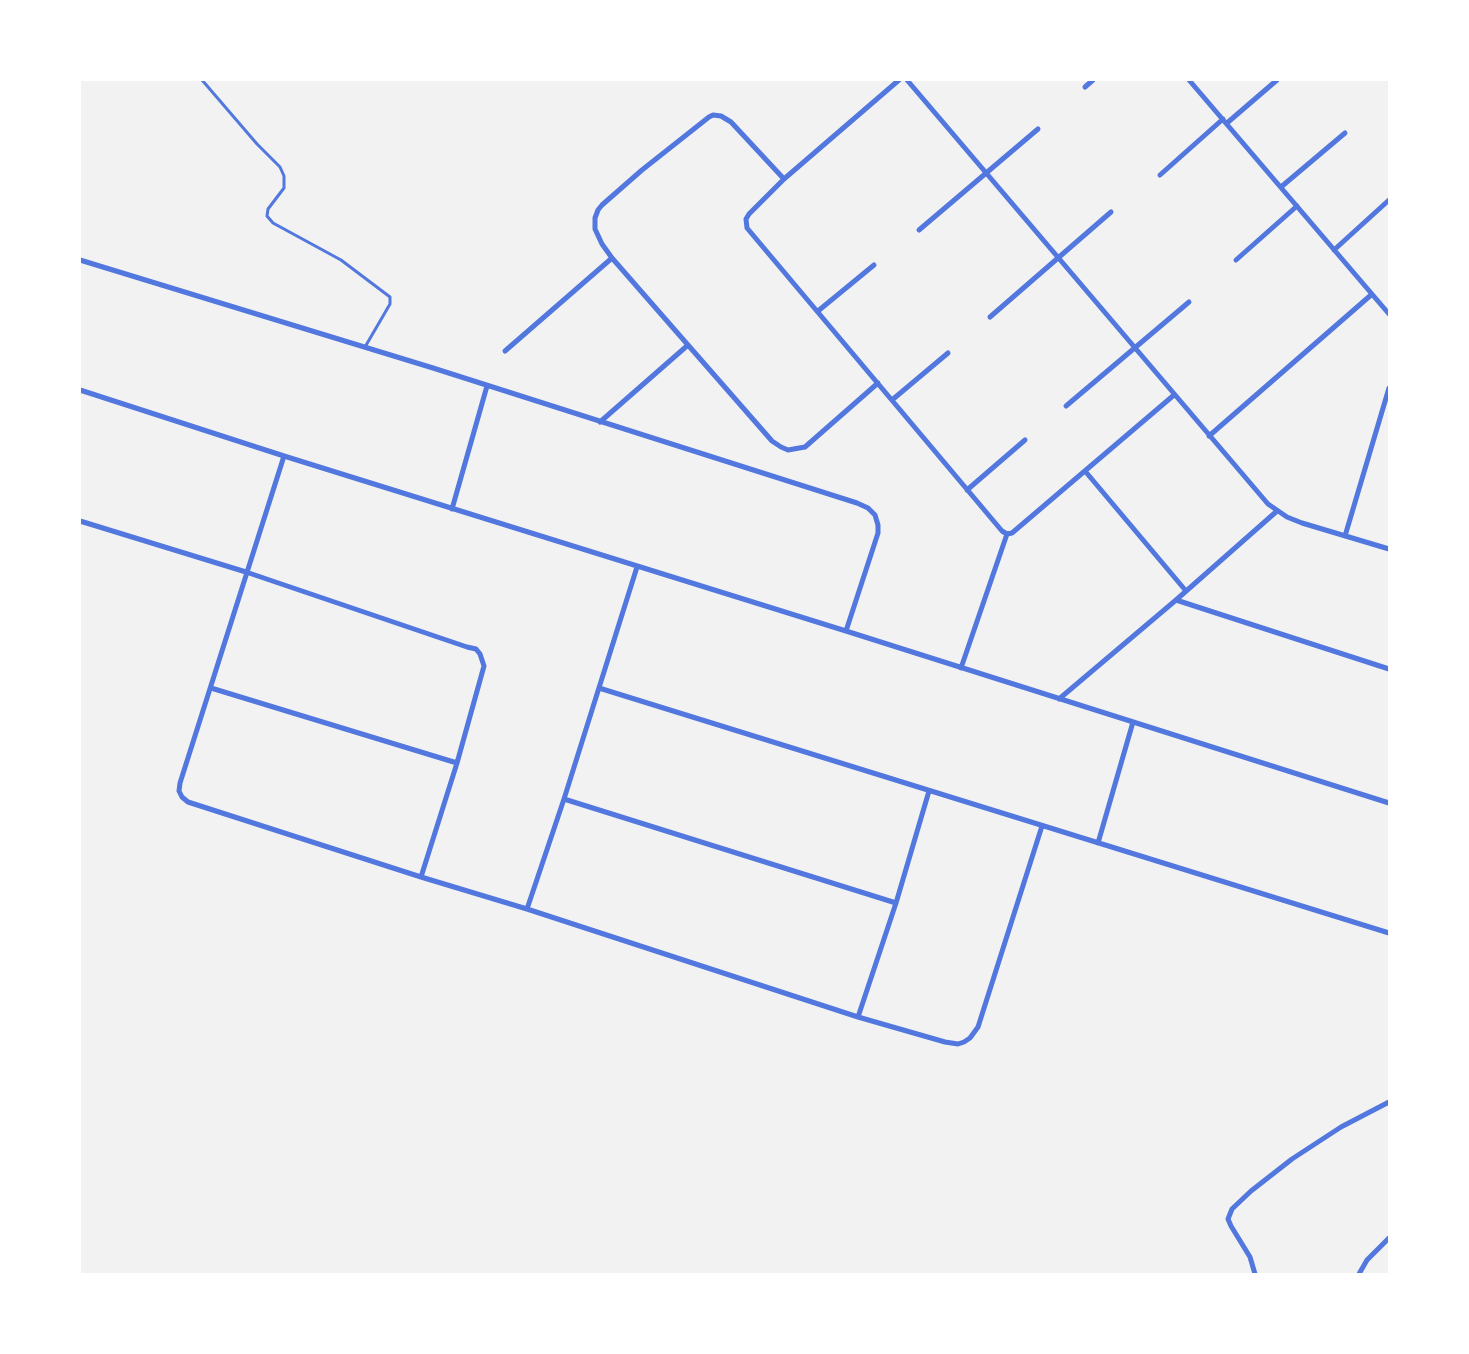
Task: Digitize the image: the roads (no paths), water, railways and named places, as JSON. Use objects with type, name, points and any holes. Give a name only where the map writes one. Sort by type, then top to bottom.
[{"type":"street","points":[[899,80],[784,179],[749,214],[746,219],[747,228],[1002,531],[1007,534],[1012,533],[1174,395]]},
{"type":"street","points":[[908,80],[1259,495],[1277,511],[1302,523],[1389,549]]},
{"type":"street","points":[[1085,87],[1093,80]]},
{"type":"street","points":[[1189,80],[1388,313]]},
{"type":"street","points":[[1160,175],[1277,80]]},
{"type":"street","points":[[784,179],[731,122],[721,116],[709,117],[642,170],[598,210],[594,229],[612,258],[772,441],[781,447],[788,450],[805,447],[878,384]]},
{"type":"street","points":[[920,230],[1038,129]]},
{"type":"street","points":[[1281,187],[1345,133]]},
{"type":"street","points":[[1334,250],[1389,200]]},
{"type":"street","points":[[1236,260],[1297,206]]},
{"type":"street","points":[[990,317],[1111,212]]},
{"type":"street","points":[[505,351],[612,258]]},
{"type":"street","points":[[80,260],[365,347],[868,508],[875,515],[878,533],[846,631]]},
{"type":"street","points":[[818,311],[874,265]]},
{"type":"street","points":[[1209,436],[1371,295]]},
{"type":"street","points":[[1066,406],[1188,302]]},
{"type":"street","points":[[600,422],[688,345]]},
{"type":"street","points":[[892,400],[948,353]]},
{"type":"street","points":[[452,509],[487,386]]},
{"type":"street","points":[[1345,536],[1389,388]]},
{"type":"street","points":[[80,390],[284,456],[1389,803]]},
{"type":"street","points":[[967,490],[1025,440]]},
{"type":"street","points":[[284,456],[180,782],[179,791],[182,797],[196,805],[527,909],[858,1017],[958,1044],[964,1042],[974,1033],[1042,826]]},
{"type":"street","points":[[1085,471],[1186,591]]},
{"type":"street","points":[[1059,698],[1176,600],[1277,511]]},
{"type":"street","points":[[80,521],[246,572],[476,650],[480,654],[484,666],[457,763],[421,877]]},
{"type":"street","points":[[961,668],[1007,534]]},
{"type":"street","points":[[527,909],[564,799],[637,567]]},
{"type":"street","points":[[1176,600],[1389,669]]},
{"type":"street","points":[[211,688],[457,763]]},
{"type":"street","points":[[599,688],[1389,933]]},
{"type":"street","points":[[1098,843],[1134,722]]},
{"type":"street","points":[[858,1017],[896,903],[929,791]]},
{"type":"street","points":[[564,799],[896,903]]},
{"type":"street","points":[[1254,1274],[1250,1257],[1228,1219],[1232,1209],[1292,1159],[1341,1127],[1389,1102]]},
{"type":"street","points":[[1360,1274],[1367,1260],[1389,1238]]},
{"type":"lane","points":[[202,80],[257,144],[280,167],[284,176],[284,188],[268,209],[267,216],[273,223],[341,260],[390,297],[390,304],[365,347]]}]
